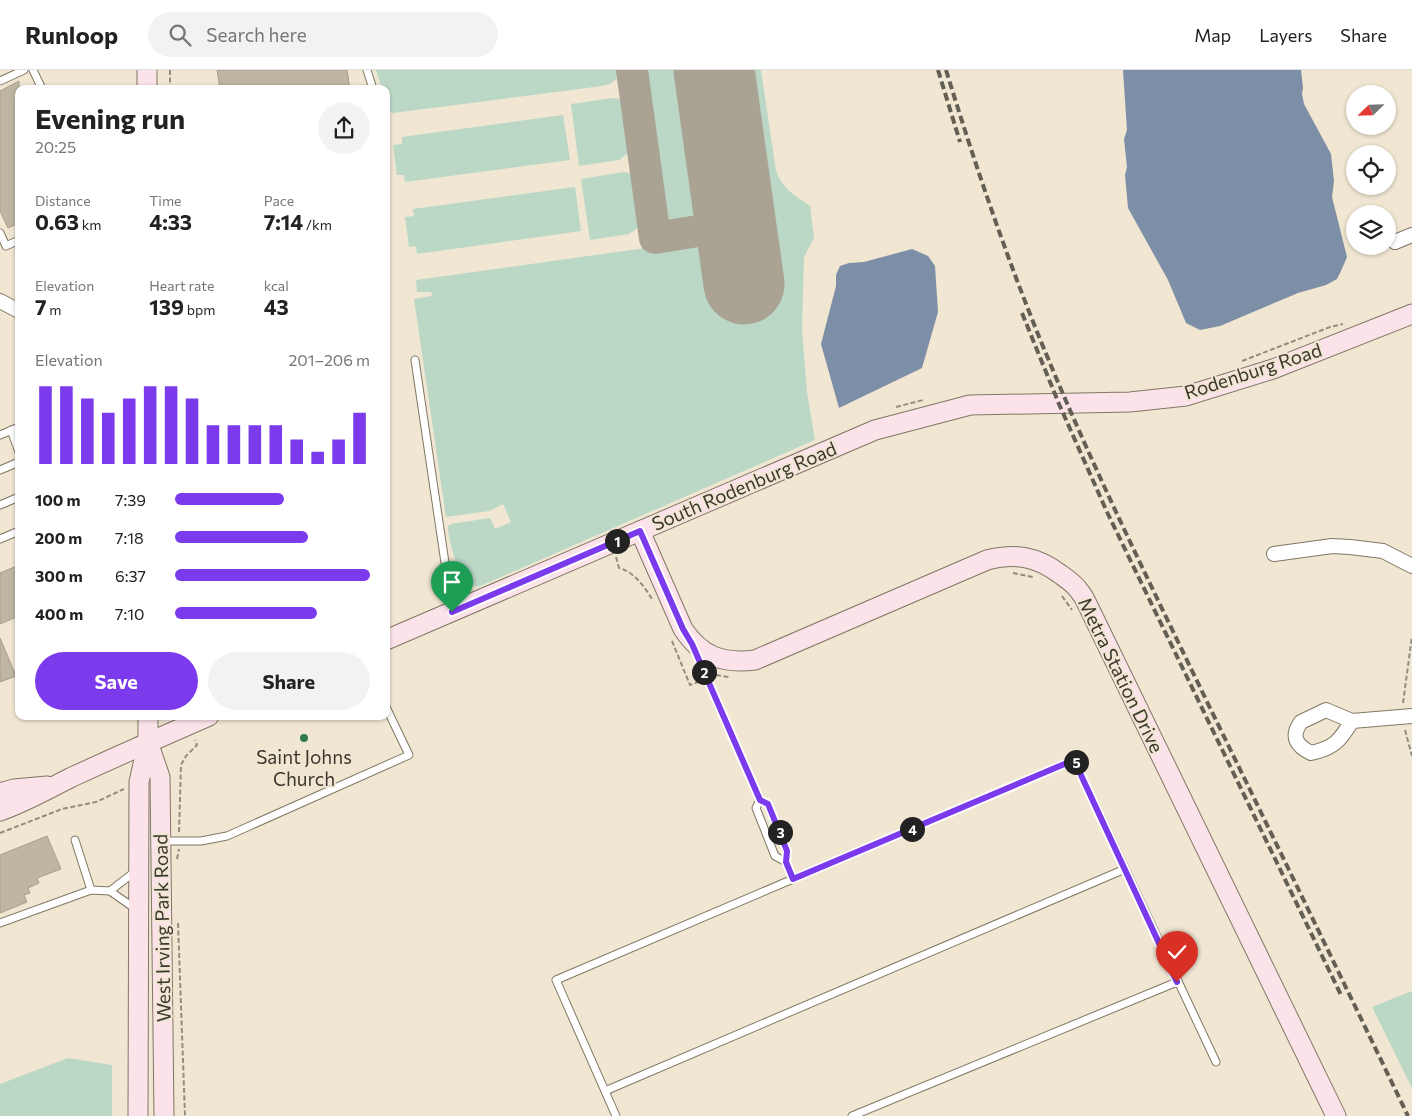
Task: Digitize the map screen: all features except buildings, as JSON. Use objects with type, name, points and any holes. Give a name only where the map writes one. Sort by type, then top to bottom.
[{"type":"street","points":[[147,70],[147,85]]},
{"type":"street","points":[[1396,242],[1412,235]]},
{"type":"street","points":[[0,301],[15,309]]},
{"type":"street","name":"Rodenburg Road","points":[[1059,404],[1130,402],[1186,396],[1273,369],[1412,314]]},
{"type":"street","name":"South Rodenburg Road","points":[[390,638],[875,430],[970,405],[1059,404]]},
{"type":"street","points":[[640,531],[683,629],[692,644]]},
{"type":"street","points":[[1274,554],[1332,546],[1350,547],[1383,551],[1412,566]]},
{"type":"street","name":"Metra Station Drive","points":[[692,644],[706,654],[724,660],[742,662],[755,660],[987,560],[1004,556],[1023,556],[1041,562],[1072,582],[1080,591],[1092,612],[1336,1116]]},
{"type":"street","points":[[1352,721],[1408,716]]},
{"type":"street","name":"West Irving Park Road","points":[[138,1116],[139,782],[148,742],[148,720]]},
{"type":"street","points":[[0,812],[22,804],[56,785],[200,720]]},
{"type":"street","name":"West Irving Park Road","points":[[148,742],[160,777],[170,841],[164,1116]]},
{"type":"street","points":[[0,793],[14,789],[56,785]]},
{"type":"lane","points":[[0,81],[24,70]]},
{"type":"lane","points":[[34,70],[40,85]]},
{"type":"lane","points":[[367,70],[372,85]]},
{"type":"lane","points":[[0,233],[6,246],[15,242]]},
{"type":"lane","points":[[415,360],[452,612]]},
{"type":"lane","points":[[0,435],[15,429]]},
{"type":"lane","points":[[0,470],[15,464]]},
{"type":"lane","points":[[0,505],[15,499]]},
{"type":"lane","points":[[0,538],[15,532]]},
{"type":"lane","points":[[692,644],[760,800],[768,804],[787,851],[786,862],[793,879]]},
{"type":"lane","points":[[170,841],[201,841],[227,836],[409,755],[390,715]]},
{"type":"lane","points":[[616,1116],[556,980],[1074,760],[1216,1062]]},
{"type":"lane","points":[[760,800],[756,808],[775,856],[786,862]]},
{"type":"lane","points":[[75,840],[91,890]]},
{"type":"lane","points":[[110,891],[139,868]]},
{"type":"lane","points":[[605,1091],[1126,869]]},
{"type":"lane","points":[[0,923],[91,890],[110,891],[139,911]]},
{"type":"lane","points":[[852,1116],[1177,982]]},
{"type":"path","points":[[170,70],[170,85]]},
{"type":"path","points":[[1238,363],[1330,327],[1348,322]]},
{"type":"path","points":[[618,563],[619,568],[630,573],[653,601]]},
{"type":"path","points":[[1412,636],[1403,700],[1408,716],[1406,739],[1412,756]]},
{"type":"path","points":[[671,640],[690,685],[696,683]]},
{"type":"path","points":[[176,865],[170,841],[181,765],[196,745]]},
{"type":"path","points":[[0,833],[62,809],[106,798]]},
{"type":"path","points":[[178,915],[184,1116]]},
{"type":"green space","points":[[376,70],[621,70],[620,76],[610,84],[602,86],[393,113],[390,112],[390,85],[381,85]]},
{"type":"green space","points":[[643,70],[686,70],[703,199],[699,212],[694,217],[683,222],[676,222],[664,216]]},
{"type":"green space","points":[[742,70],[761,70],[776,171],[785,187],[810,206],[814,238],[804,257],[802,329],[807,392],[815,440],[478,587],[472,586],[464,580],[456,562],[448,526],[490,518],[495,529],[511,522],[503,504],[489,511],[446,517],[414,299],[432,296],[431,292],[417,292],[416,280],[710,239],[717,293],[772,286]]},
{"type":"green space","points":[[613,98],[619,99],[626,108],[631,151],[619,160],[579,166],[571,104]]},
{"type":"green space","points":[[563,115],[570,160],[405,182],[404,175],[397,175],[393,145],[402,144],[402,137]]},
{"type":"green space","points":[[624,172],[629,173],[637,183],[642,225],[629,234],[590,240],[581,179]]},
{"type":"green space","points":[[575,187],[581,231],[417,254],[416,246],[409,247],[405,217],[414,216],[413,209]]},
{"type":"green space","points":[[1412,991],[1412,1088],[1372,1007]]},
{"type":"green space","points":[[68,1058],[112,1065],[112,1116],[0,1116],[0,1084]]},
{"type":"water","points":[[1123,70],[1301,70],[1304,104],[1331,154],[1334,181],[1332,197],[1347,257],[1337,279],[1326,285],[1298,293],[1220,326],[1200,330],[1186,323],[1168,280],[1128,208],[1124,139],[1127,130]]},
{"type":"water","points":[[912,249],[928,256],[935,266],[938,312],[922,368],[839,408],[821,344],[836,286],[836,275],[840,266],[864,262]]},
{"type":"taxiway","points":[[632,70],[655,238],[735,225]]},
{"type":"runway","points":[[714,70],[744,284]]},
{"type":"railway","points":[[938,70],[960,142]]},
{"type":"railway","points":[[946,70],[982,183],[1009,258],[1071,412],[1150,584],[1408,1116]]},
{"type":"railway","points":[[1022,313],[1059,404],[1107,512],[1341,995]]},
{"type":"place","name":"Saint Johns Church","points":[[304,738]]},
{"type":"route","points":[[452,612],[640,531],[760,800],[768,804],[787,851],[786,862],[793,879],[1074,760],[1177,982]]}]
